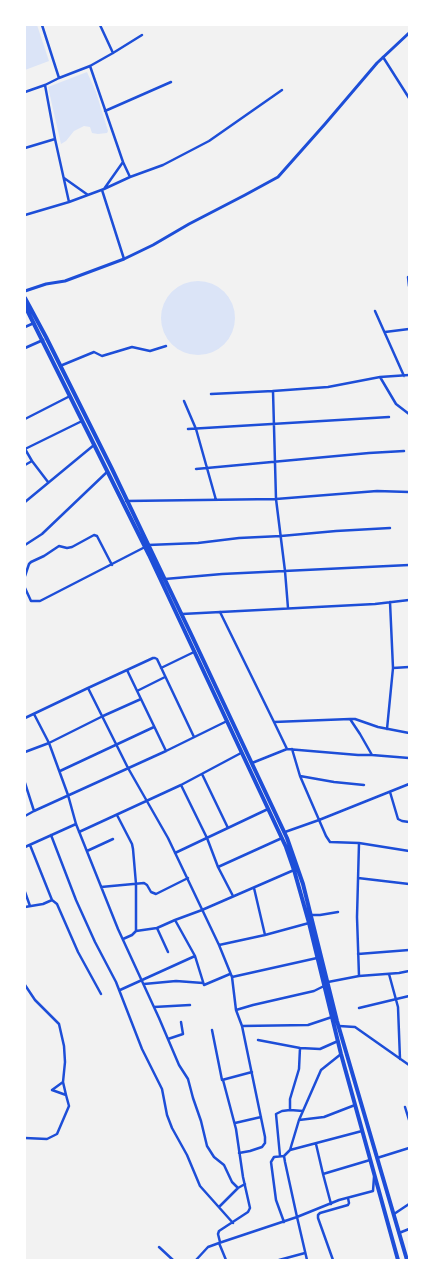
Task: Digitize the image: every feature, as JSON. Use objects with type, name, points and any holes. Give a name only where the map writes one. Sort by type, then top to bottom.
[{"type":"highway","points":[[25,298],[41,327],[125,501],[194,652],[252,763],[284,832],[298,868],[312,915],[332,1017],[337,1027],[341,1054],[398,1260]]},
{"type":"highway","points":[[25,306],[94,445],[125,501]]},
{"type":"highway","points":[[146,546],[182,614],[242,753],[282,838],[294,870],[317,958],[407,1260]]},
{"type":"street","points":[[42,25],[59,78]]},
{"type":"street","points":[[100,25],[113,53]]},
{"type":"street","points":[[25,291],[46,284],[65,281],[124,259],[153,245],[189,224],[278,177],[377,63],[409,33]]},
{"type":"street","points":[[25,92],[90,66],[142,35]]},
{"type":"street","points":[[383,57],[409,98]]},
{"type":"street","points":[[90,66],[123,162],[130,177]]},
{"type":"street","points":[[105,111],[171,82]]},
{"type":"street","points":[[45,85],[69,202]]},
{"type":"street","points":[[25,215],[103,190],[130,177],[163,165],[209,141],[282,90]]},
{"type":"street","points":[[25,148],[55,139]]},
{"type":"street","points":[[103,190],[123,162]]},
{"type":"street","points":[[64,178],[88,195]]},
{"type":"street","points":[[103,190],[124,259]]},
{"type":"street","points":[[408,277],[409,286]]},
{"type":"street","points":[[375,311],[404,376]]},
{"type":"street","points":[[25,327],[34,323]]},
{"type":"street","points":[[385,332],[409,329]]},
{"type":"street","points":[[25,348],[42,340]]},
{"type":"street","points":[[60,366],[94,352],[102,356],[132,347],[150,351],[166,346]]},
{"type":"street","points":[[211,394],[328,387],[380,377],[409,376]]},
{"type":"street","points":[[380,377],[396,404],[409,414]]},
{"type":"street","points":[[273,391],[276,499],[288,608]]},
{"type":"street","points":[[25,419],[70,396]]},
{"type":"street","points":[[184,401],[196,429],[216,500]]},
{"type":"street","points":[[188,429],[389,416]]},
{"type":"street","points":[[48,482],[32,462],[25,449],[82,421]]},
{"type":"street","points":[[25,502],[94,445]]},
{"type":"street","points":[[196,469],[404,451]]},
{"type":"street","points":[[25,465],[32,462]]},
{"type":"street","points":[[25,545],[42,534],[108,472]]},
{"type":"street","points":[[125,501],[276,499],[377,491],[409,492]]},
{"type":"street","points":[[25,588],[31,601],[40,601],[112,565],[146,546],[390,528]]},
{"type":"street","points":[[25,576],[31,562],[59,546],[67,548],[72,547],[94,535],[97,536],[112,565]]},
{"type":"street","points":[[164,579],[222,574],[409,565]]},
{"type":"street","points":[[182,614],[409,600]]},
{"type":"street","points":[[388,729],[393,668],[390,602]]},
{"type":"street","points":[[220,612],[287,749]]},
{"type":"street","points":[[161,668],[194,652]]},
{"type":"street","points":[[25,718],[153,658],[157,660],[194,737]]},
{"type":"street","points":[[393,668],[409,667]]},
{"type":"street","points":[[127,670],[166,751]]},
{"type":"street","points":[[137,691],[165,677]]},
{"type":"street","points":[[88,688],[128,768],[176,853],[219,945],[231,976],[236,1010],[242,1026],[265,1137],[264,1146],[258,1150],[239,1153]]},
{"type":"street","points":[[25,752],[49,743],[141,699]]},
{"type":"street","points":[[34,714],[49,743],[60,771],[76,824],[101,887],[179,1065],[188,1079],[208,1146],[214,1157],[224,1165],[232,1182],[238,1188]]},
{"type":"street","points":[[25,816],[166,751],[229,720]]},
{"type":"street","points":[[350,720],[372,755]]},
{"type":"street","points":[[274,722],[355,720],[409,733]]},
{"type":"street","points":[[60,771],[154,727]]},
{"type":"street","points":[[252,763],[287,749],[409,758]]},
{"type":"street","points":[[292,750],[300,776],[326,836],[331,843],[359,843],[409,851]]},
{"type":"street","points":[[79,832],[147,802],[242,753]]},
{"type":"street","points":[[202,774],[228,828]]},
{"type":"street","points":[[300,776],[334,782],[364,785]]},
{"type":"street","points":[[284,832],[319,820],[409,784]]},
{"type":"street","points":[[25,785],[34,811]]},
{"type":"street","points":[[181,785],[207,838],[218,867],[233,896]]},
{"type":"street","points":[[390,792],[398,819],[402,822],[409,822]]},
{"type":"street","points":[[176,853],[268,809]]},
{"type":"street","points":[[117,815],[132,844],[136,884],[136,931],[132,936],[123,939]]},
{"type":"street","points":[[25,847],[76,824]]},
{"type":"street","points":[[51,835],[76,900],[95,942],[120,990],[137,1036],[162,1089],[167,1115],[172,1128],[187,1155],[200,1186],[233,1223]]},
{"type":"street","points":[[87,851],[113,838]]},
{"type":"street","points":[[218,867],[282,838]]},
{"type":"street","points":[[359,843],[357,917],[359,976]]},
{"type":"street","points":[[30,845],[52,900],[57,904],[78,952],[101,994]]},
{"type":"street","points":[[136,931],[157,928],[294,870]]},
{"type":"street","points":[[101,887],[146,884],[151,892],[156,894],[188,878]]},
{"type":"street","points":[[358,878],[409,884]]},
{"type":"street","points":[[254,888],[265,935]]},
{"type":"street","points":[[25,892],[30,906]]},
{"type":"street","points":[[25,908],[43,904],[52,900]]},
{"type":"street","points":[[312,915],[338,912]]},
{"type":"street","points":[[175,920],[195,956],[203,982]]},
{"type":"street","points":[[219,945],[265,935],[309,923]]},
{"type":"street","points":[[157,928],[168,952]]},
{"type":"street","points":[[358,954],[409,950]]},
{"type":"street","points":[[120,990],[195,956]]},
{"type":"street","points":[[144,984],[176,981],[203,982],[204,985],[231,976],[317,958]]},
{"type":"street","points":[[236,1010],[314,991],[326,984],[359,976],[409,971]]},
{"type":"street","points":[[389,974],[396,999],[399,1020],[400,1059]]},
{"type":"street","points":[[25,985],[35,1000],[59,1024],[64,1046],[63,1082],[69,1106],[57,1134],[47,1139],[25,1138]]},
{"type":"street","points":[[359,1008],[409,996]]},
{"type":"street","points":[[154,1008],[190,1005]]},
{"type":"street","points":[[242,1026],[308,1025],[332,1017]]},
{"type":"street","points":[[168,1039],[183,1034],[181,1022]]},
{"type":"street","points":[[337,1027],[355,1027],[409,1065]]},
{"type":"street","points":[[212,1030],[222,1080],[234,1123],[250,1208],[248,1212],[219,1231],[218,1234],[226,1260]]},
{"type":"street","points":[[258,1040],[300,1048],[320,1049],[338,1041]]},
{"type":"street","points":[[290,1110],[290,1099],[299,1069],[300,1048]]},
{"type":"street","points":[[284,1222],[276,1200],[271,1162],[274,1157],[284,1156],[290,1150],[299,1120],[321,1070],[341,1054]]},
{"type":"street","points":[[223,1080],[252,1072]]},
{"type":"street","points":[[63,1082],[52,1090],[66,1095]]},
{"type":"street","points":[[299,1120],[324,1117],[355,1105]]},
{"type":"street","points":[[405,1107],[409,1120]]},
{"type":"street","points":[[280,1156],[275,1115],[277,1113],[290,1110],[303,1111]]},
{"type":"street","points":[[234,1123],[261,1117]]},
{"type":"street","points":[[290,1150],[363,1131]]},
{"type":"street","points":[[316,1144],[331,1204]]},
{"type":"street","points":[[377,1158],[409,1148]]},
{"type":"street","points":[[284,1156],[307,1260]]},
{"type":"street","points":[[323,1174],[370,1160]]},
{"type":"street","points":[[196,1260],[208,1247],[220,1242],[284,1222],[348,1198],[373,1191],[375,1173]]},
{"type":"street","points":[[219,1207],[238,1188],[245,1184]]},
{"type":"street","points":[[333,1260],[318,1215],[348,1204],[348,1198]]},
{"type":"street","points":[[393,1214],[409,1204]]},
{"type":"street","points":[[399,1233],[409,1229]]},
{"type":"street","points":[[159,1247],[173,1260]]},
{"type":"street","points":[[279,1260],[305,1253]]},
{"type":"shaded area","points":[[25,25],[37,25],[49,61],[25,70]]},
{"type":"shaded area","points":[[87,72],[96,92],[108,131],[107,133],[92,133],[90,127],[84,126],[74,131],[66,141],[61,144],[48,87]]},
{"type":"shaded area","points":[[198,281],[219,287],[229,297],[235,318],[229,339],[219,349],[198,355],[177,349],[167,339],[161,318],[167,297],[177,287]]}]
